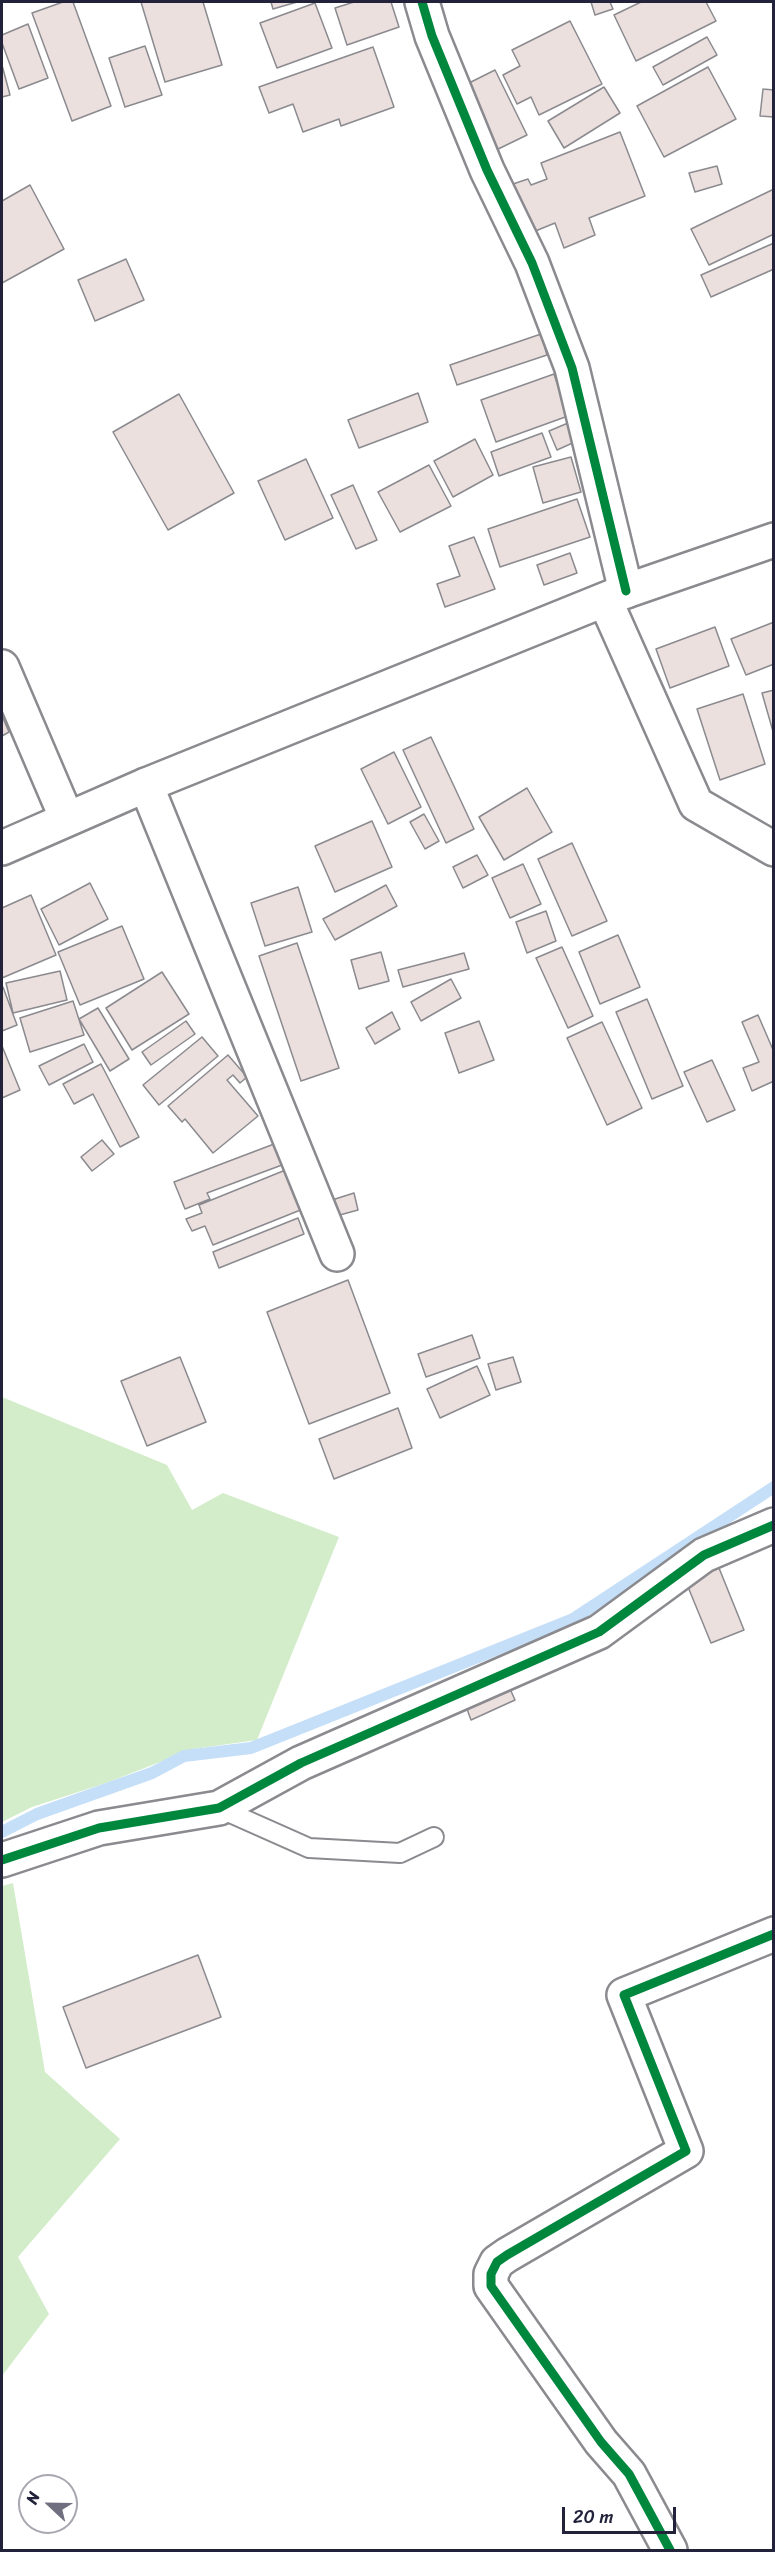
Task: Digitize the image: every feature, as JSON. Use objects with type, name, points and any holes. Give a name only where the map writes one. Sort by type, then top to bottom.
[{"type":"street","points":[[422,2],[432,36],[483,160],[532,263],[573,368],[616,595],[696,804],[774,849]]},
{"type":"street","points":[[2,848],[146,784],[616,595],[774,540]]},
{"type":"street","points":[[2,667],[67,819]]},
{"type":"street","points":[[146,784],[337,1254]]},
{"type":"street","points":[[2,1860],[99,1828],[219,1808],[301,1763],[599,1632],[704,1555],[774,1525]]},
{"type":"street","points":[[670,2550],[629,2474],[601,2442],[491,2286],[490,2274],[497,2262],[507,2255],[686,2151],[624,1995],[774,1934]]},
{"type":"lane","points":[[219,1808],[309,1848],[400,1853],[434,1837]]},
{"type":"green space","points":[[2,1397],[167,1465],[192,1510],[223,1493],[339,1537],[257,1740],[193,1749],[109,1782],[32,1807],[2,1822]]},
{"type":"green space","points":[[13,1883],[45,2072],[120,2139],[18,2257],[49,2314],[2,2376],[2,1886]]},
{"type":"building","points":[[63,2],[73,2],[111,106],[72,121],[32,13]]},
{"type":"building","points":[[141,2],[203,2],[222,65],[165,82]]},
{"type":"building","points":[[271,2],[297,2],[273,9]]},
{"type":"building","points":[[354,2],[391,2],[399,27],[347,45],[335,8]]},
{"type":"building","points":[[591,2],[610,2],[613,9],[595,15]]},
{"type":"building","points":[[641,2],[706,2],[716,21],[636,61],[614,15]]},
{"type":"building","points":[[315,3],[332,48],[277,68],[260,23]]},
{"type":"building","points":[[570,21],[602,84],[539,115],[531,97],[517,104],[503,75],[520,66],[512,50]]},
{"type":"building","points":[[28,24],[48,78],[19,89],[2,43],[2,35]]},
{"type":"building","points":[[707,37],[717,55],[663,85],[653,67]]},
{"type":"building","points":[[145,46],[162,95],[125,107],[109,58]]},
{"type":"building","points":[[373,47],[394,107],[341,126],[339,119],[303,132],[293,104],[269,113],[259,87]]},
{"type":"building","points":[[2,65],[10,95],[2,97]]},
{"type":"building","points":[[708,67],[736,119],[664,157],[637,106]]},
{"type":"building","points":[[495,70],[527,135],[492,152],[461,87]]},
{"type":"building","points":[[604,87],[620,113],[564,148],[548,121]]},
{"type":"building","points":[[763,89],[774,90],[774,117],[760,116]]},
{"type":"building","points":[[620,132],[645,196],[589,218],[595,235],[564,248],[555,223],[533,232],[513,184],[528,179],[531,185],[547,179],[541,163]]},
{"type":"building","points":[[717,166],[722,184],[695,192],[689,173]]},
{"type":"building","points":[[30,185],[64,249],[2,283],[2,201]]},
{"type":"building","points":[[774,189],[774,234],[709,265],[691,229]]},
{"type":"building","points":[[774,243],[774,269],[711,297],[701,275]]},
{"type":"building","points":[[126,259],[144,300],[95,321],[78,280]]},
{"type":"building","points":[[541,334],[547,355],[457,385],[450,365]]},
{"type":"building","points":[[554,374],[568,416],[496,442],[481,400]]},
{"type":"building","points":[[418,393],[428,422],[359,448],[348,420]]},
{"type":"building","points":[[179,394],[234,493],[168,530],[113,432]]},
{"type":"building","points":[[580,418],[588,436],[557,450],[549,431]]},
{"type":"building","points":[[542,433],[551,457],[499,476],[491,452]]},
{"type":"building","points":[[475,439],[493,475],[453,497],[434,461]]},
{"type":"building","points":[[571,457],[581,492],[543,503],[533,467]]},
{"type":"building","points":[[306,459],[333,518],[285,540],[258,481]]},
{"type":"building","points":[[429,465],[451,506],[400,532],[378,492]]},
{"type":"building","points":[[353,485],[377,540],[356,549],[331,495]]},
{"type":"building","points":[[577,499],[590,537],[500,567],[488,529]]},
{"type":"building","points":[[474,537],[495,589],[445,607],[437,584],[460,576],[449,546]]},
{"type":"building","points":[[570,553],[577,573],[544,585],[537,565]]},
{"type":"building","points":[[774,622],[774,664],[746,675],[731,639]]},
{"type":"building","points":[[715,627],[729,666],[670,688],[656,649]]},
{"type":"building","points":[[774,690],[774,735],[762,693]]},
{"type":"building","points":[[743,694],[765,764],[720,780],[697,709]]},
{"type":"building","points":[[2,716],[9,732],[2,736]]},
{"type":"building","points":[[431,737],[474,829],[446,843],[403,750]]},
{"type":"building","points":[[394,752],[421,807],[388,824],[361,769]]},
{"type":"building","points":[[527,788],[552,832],[504,860],[479,817]]},
{"type":"building","points":[[424,814],[439,841],[425,849],[410,822]]},
{"type":"building","points":[[372,821],[392,867],[335,892],[315,846]]},
{"type":"building","points":[[572,843],[607,921],[572,936],[538,859]]},
{"type":"building","points":[[477,855],[488,875],[463,888],[453,867]]},
{"type":"building","points":[[523,864],[541,904],[510,918],[492,878]]},
{"type":"building","points":[[90,883],[108,919],[59,945],[41,909]]},
{"type":"building","points":[[386,885],[397,906],[335,940],[323,919]]},
{"type":"building","points":[[298,887],[312,932],[265,946],[251,903]]},
{"type":"building","points":[[31,895],[56,955],[2,978],[2,908]]},
{"type":"building","points":[[546,911],[556,941],[527,953],[516,922]]},
{"type":"building","points":[[122,926],[144,979],[80,1005],[58,952]]},
{"type":"building","points":[[618,935],[640,987],[600,1004],[579,952]]},
{"type":"building","points":[[297,943],[339,1068],[301,1081],[259,956]]},
{"type":"building","points":[[562,947],[593,1016],[568,1028],[536,958]]},
{"type":"building","points":[[381,952],[389,981],[359,989],[351,960]]},
{"type":"building","points":[[464,953],[469,969],[403,987],[398,970]]},
{"type":"building","points":[[60,971],[67,1000],[13,1013],[6,983]]},
{"type":"building","points":[[162,972],[189,1014],[132,1050],[106,1008]]},
{"type":"building","points":[[451,979],[461,998],[421,1021],[411,1002]]},
{"type":"building","points":[[2,988],[17,1025],[2,1031]]},
{"type":"building","points":[[647,999],[683,1086],[652,1099],[616,1012]]},
{"type":"building","points":[[73,1001],[84,1035],[30,1052],[20,1018]]},
{"type":"building","points":[[98,1008],[129,1059],[110,1071],[79,1019]]},
{"type":"building","points":[[392,1012],[400,1029],[375,1044],[366,1028]]},
{"type":"building","points":[[758,1015],[774,1052],[774,1081],[752,1091],[743,1068],[759,1062],[742,1022]]},
{"type":"building","points":[[186,1021],[195,1034],[151,1065],[142,1052]]},
{"type":"building","points":[[479,1021],[494,1060],[459,1073],[445,1033]]},
{"type":"building","points":[[602,1022],[642,1108],[607,1125],[567,1038]]},
{"type":"building","points":[[202,1037],[218,1056],[159,1105],[143,1085]]},
{"type":"building","points":[[84,1044],[93,1062],[49,1085],[39,1066]]},
{"type":"building","points":[[2,1046],[20,1090],[2,1098]]},
{"type":"building","points":[[228,1055],[247,1077],[240,1083],[233,1075],[227,1080],[258,1116],[213,1153],[185,1119],[182,1122],[168,1106]]},
{"type":"building","points":[[712,1060],[735,1110],[707,1122],[684,1072]]},
{"type":"building","points":[[101,1064],[139,1137],[120,1147],[93,1094],[74,1104],[63,1084]]},
{"type":"building","points":[[102,1140],[114,1154],[92,1171],[81,1157]]},
{"type":"building","points":[[282,1141],[290,1162],[207,1193],[210,1199],[185,1209],[174,1182]]},
{"type":"building","points":[[288,1169],[303,1209],[213,1245],[205,1226],[192,1231],[186,1219],[202,1213],[199,1205]]},
{"type":"building","points":[[354,1193],[358,1210],[336,1216],[332,1200]]},
{"type":"building","points":[[298,1218],[304,1234],[219,1268],[213,1252]]},
{"type":"building","points":[[348,1280],[390,1393],[309,1424],[267,1312]]},
{"type":"building","points":[[472,1335],[480,1358],[426,1377],[418,1354]]},
{"type":"building","points":[[180,1357],[206,1422],[147,1446],[121,1381]]},
{"type":"building","points":[[513,1357],[521,1382],[496,1390],[488,1364]]},
{"type":"building","points":[[477,1366],[490,1395],[440,1418],[427,1389]]},
{"type":"building","points":[[398,1408],[412,1448],[334,1479],[319,1439]]},
{"type":"building","points":[[719,1568],[744,1630],[711,1643],[686,1582]]},
{"type":"building","points":[[507,1682],[515,1700],[471,1720],[464,1701]]},
{"type":"building","points":[[198,1955],[221,2017],[86,2068],[63,2007]]},
{"type":"waterway","points":[[2,1832],[37,1814],[152,1773],[184,1756],[251,1748],[573,1619],[774,1487]]},
{"type":"cycle path","points":[[422,2],[432,36],[487,170],[532,263],[572,368],[626,591]]},
{"type":"cycle path","points":[[2,1860],[99,1828],[219,1808],[301,1763],[599,1632],[704,1555],[774,1525]]},
{"type":"cycle path","points":[[670,2550],[629,2474],[601,2442],[491,2286],[491,2274],[497,2262],[507,2255],[686,2151],[624,1995],[774,1934]]}]
